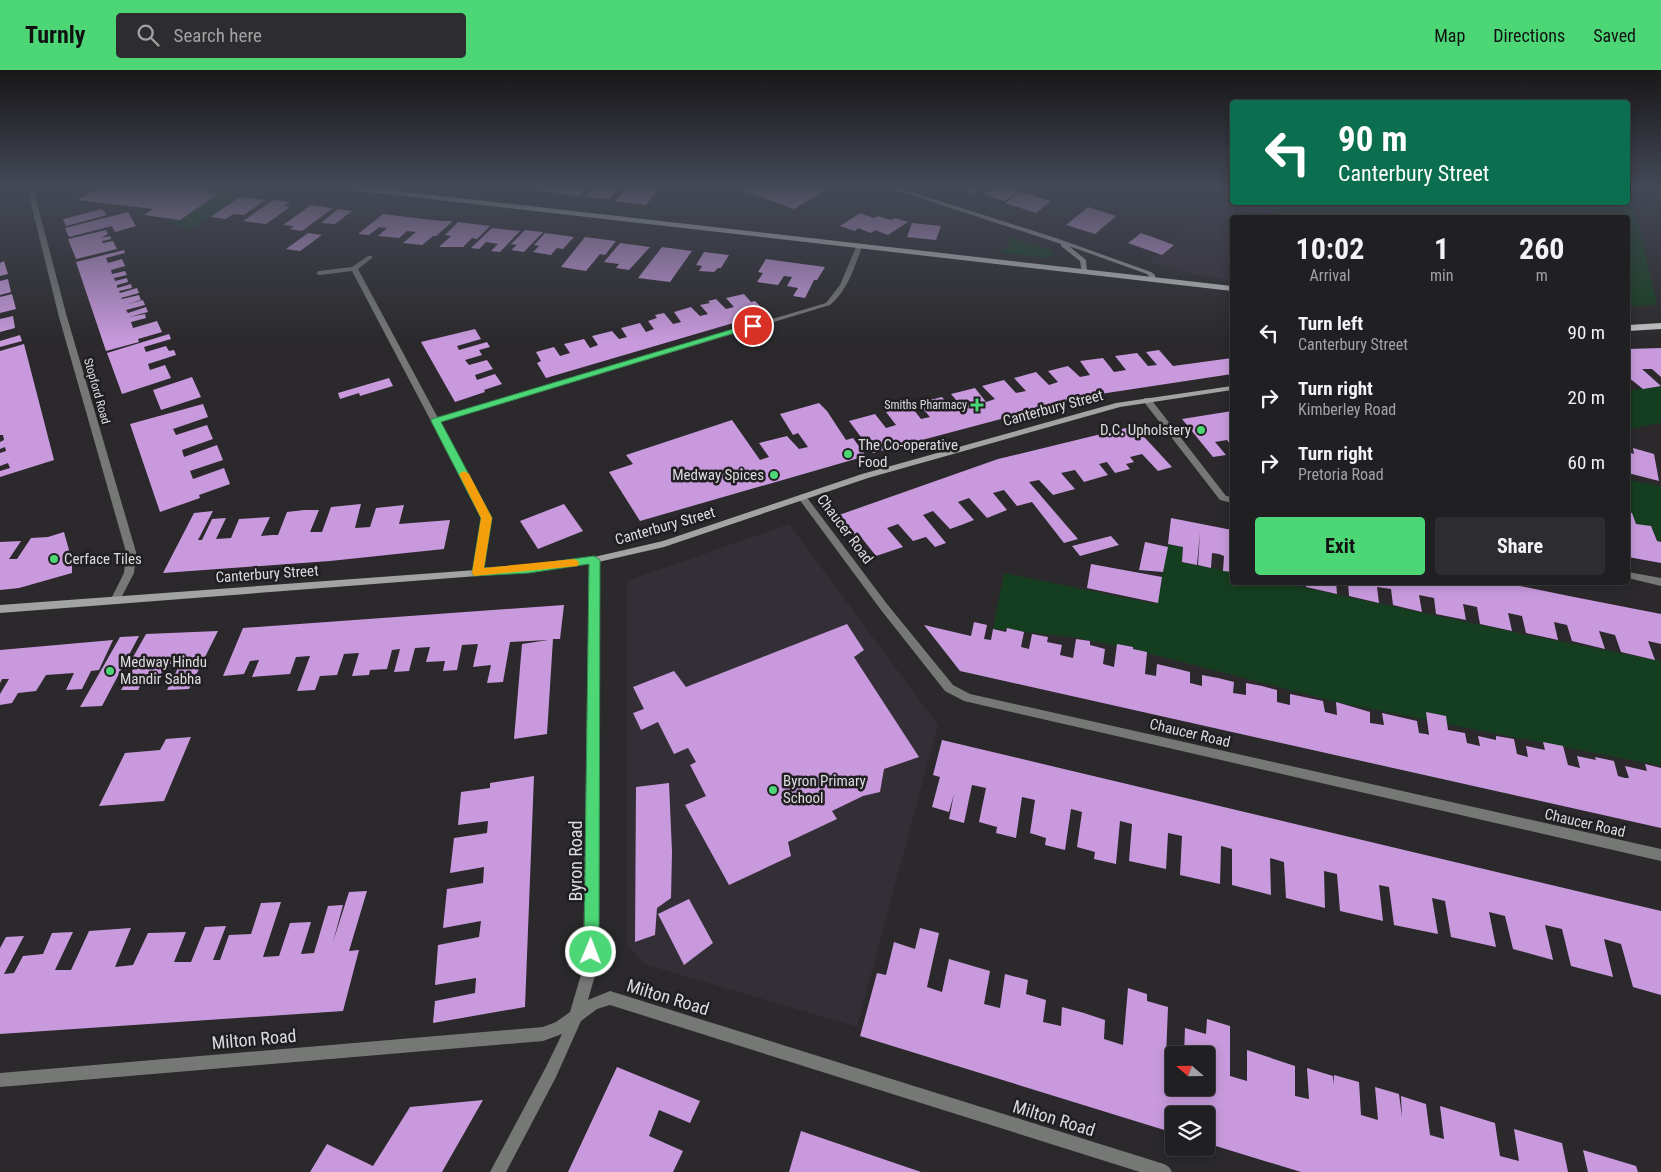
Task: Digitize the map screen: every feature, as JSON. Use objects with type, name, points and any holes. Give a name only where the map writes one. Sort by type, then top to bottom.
[{"type":"main road","points":[[794,239],[1230,289]]},
{"type":"main road","points":[[1630,328],[1661,326]]},
{"type":"street","name":"Stopford Road","points":[[43,239],[63,317],[131,552],[128,578],[116,599]]},
{"type":"street","points":[[1050,239],[1097,252],[1149,272],[1152,275],[1152,280]]},
{"type":"street","points":[[1061,243],[1083,260],[1084,272]]},
{"type":"street","points":[[436,421],[828,304],[840,292],[859,247]]},
{"type":"street","points":[[319,273],[354,269],[370,257]]},
{"type":"street","points":[[354,269],[486,518],[478,573]]},
{"type":"street","name":"Canterbury Street","points":[[0,609],[529,569],[594,560],[664,544],[865,476],[1119,405],[1230,388]]},
{"type":"street","points":[[1147,400],[1222,498],[1230,500]]},
{"type":"street","name":"Chaucer Road","points":[[802,497],[884,607],[949,688],[968,698],[1661,855]]},
{"type":"street","name":"Byron Road","points":[[498,1172],[578,1015],[590,968],[594,560]]},
{"type":"street","points":[[1630,576],[1661,582]]},
{"type":"street","name":"Milton Road","points":[[0,1080],[542,1034],[554,1030],[600,1001],[610,998],[1164,1172]]},
{"type":"shaded area","points":[[1173,239],[1230,239],[1230,280],[1192,274],[1149,261]]},
{"type":"shaded area","name":"Byron Primary School","points":[[789,524],[938,725],[857,1027],[644,964],[627,944],[627,581]]},
{"type":"green space","points":[[1008,239],[1015,239],[1050,250],[1053,253],[1052,256],[1047,258],[997,252],[1009,247]]},
{"type":"green space","points":[[1630,239],[1642,239],[1657,305],[1630,306]]},
{"type":"green space","points":[[1661,386],[1661,423],[1630,429],[1630,391]]},
{"type":"green space","points":[[1630,480],[1661,486],[1661,542],[1657,541],[1651,527],[1636,524],[1632,513],[1630,512]]},
{"type":"green space","points":[[1168,544],[1183,547],[1182,562],[1230,572],[1230,585],[1291,585],[1661,661],[1661,766],[1336,702],[1132,649],[1072,637],[993,629],[1004,573],[1156,604]]},
{"type":"building","points":[[68,239],[109,239],[102,241],[103,243],[113,241],[117,249],[76,259]]},
{"type":"building","points":[[299,239],[316,239],[300,251],[286,249]]},
{"type":"building","points":[[407,239],[429,239],[422,245],[403,243]]},
{"type":"building","points":[[447,239],[471,239],[463,247],[439,247]]},
{"type":"building","points":[[480,239],[512,239],[500,252],[491,251],[498,244],[486,242],[479,249],[471,248]]},
{"type":"building","points":[[516,239],[536,239],[524,252],[511,250],[517,245],[511,244]]},
{"type":"building","points":[[539,239],[572,239],[563,249],[557,248],[551,255],[533,252],[539,246],[534,245]]},
{"type":"building","points":[[583,239],[616,241],[605,255],[600,254],[586,271],[561,267]]},
{"type":"building","points":[[1133,239],[1159,239],[1174,245],[1162,255],[1128,243]]},
{"type":"building","points":[[620,243],[650,247],[629,270],[616,268],[619,264],[604,262]]},
{"type":"building","points":[[662,247],[692,251],[670,282],[638,278]]},
{"type":"building","points":[[124,250],[125,253],[106,258],[108,263],[122,259],[125,266],[111,270],[112,274],[125,271],[127,275],[114,278],[115,281],[127,278],[128,282],[117,285],[117,288],[131,284],[132,288],[119,291],[120,293],[137,288],[139,293],[121,298],[139,295],[141,300],[125,305],[143,300],[145,305],[126,310],[128,313],[146,307],[148,312],[129,317],[145,314],[146,318],[131,322],[133,328],[157,321],[162,332],[138,339],[139,342],[106,351],[76,262]]},
{"type":"building","points":[[704,252],[729,255],[721,268],[714,272],[699,271],[702,266],[696,265]]},
{"type":"building","points":[[766,259],[825,267],[817,280],[814,280],[805,298],[793,296],[798,288],[787,286],[792,277],[784,276],[778,285],[757,282],[763,273],[758,272]]},
{"type":"building","points":[[4,261],[8,274],[0,276],[0,263]]},
{"type":"building","points":[[8,279],[11,292],[0,295],[0,281]]},
{"type":"building","points":[[12,294],[16,309],[0,313],[0,297]]},
{"type":"building","points":[[744,294],[751,302],[755,301],[767,313],[546,378],[537,363],[541,361],[536,352],[554,347],[560,356],[570,353],[564,344],[584,339],[590,348],[598,345],[592,336],[612,331],[619,339],[627,337],[621,328],[640,323],[646,332],[654,329],[648,321],[657,318],[655,315],[664,313],[673,324],[681,322],[674,312],[691,307],[700,316],[708,314],[700,305],[710,303],[708,301],[716,299],[726,309],[734,307],[726,298]]},
{"type":"building","points":[[13,316],[15,328],[0,332],[0,319]]},
{"type":"building","points":[[475,329],[481,339],[457,346],[459,350],[487,342],[490,347],[479,350],[482,355],[465,360],[469,365],[487,360],[493,369],[475,375],[477,380],[495,374],[502,384],[455,402],[421,342]]},
{"type":"building","points":[[169,334],[171,339],[144,347],[146,352],[166,346],[169,351],[174,350],[176,355],[148,364],[150,370],[165,365],[171,378],[122,394],[107,353]]},
{"type":"building","points":[[20,335],[22,341],[0,347],[0,341]]},
{"type":"building","points":[[24,344],[54,460],[0,477],[0,471],[10,468],[8,463],[0,466],[0,453],[6,451],[5,447],[0,449],[0,442],[4,440],[3,435],[0,435],[0,351]]},
{"type":"building","points":[[1661,348],[1661,377],[1652,369],[1642,369],[1661,386],[1643,389],[1630,379],[1630,349]]},
{"type":"building","points":[[1159,350],[1173,366],[1230,358],[1230,374],[1087,396],[873,453],[849,421],[875,414],[886,428],[896,425],[886,412],[910,405],[921,419],[930,417],[918,403],[942,397],[953,410],[963,408],[951,394],[975,388],[986,402],[995,399],[982,386],[1004,380],[1016,393],[1026,391],[1014,378],[1036,372],[1049,385],[1058,382],[1048,371],[1068,366],[1080,377],[1090,375],[1080,361],[1103,358],[1114,372],[1126,370],[1115,356],[1137,353],[1148,366],[1157,365],[1146,352]]},
{"type":"building","points":[[192,377],[201,397],[161,410],[153,390]]},
{"type":"building","points":[[389,378],[393,386],[360,396],[359,393],[340,399],[338,393]]},
{"type":"building","points":[[819,403],[827,411],[846,440],[853,438],[866,456],[640,521],[609,472],[633,464],[626,455],[732,420],[760,460],[769,457],[759,443],[787,436],[799,449],[808,447],[798,433],[793,435],[780,414]]},
{"type":"building","points":[[203,404],[208,417],[173,429],[176,435],[207,425],[213,439],[182,450],[184,457],[217,445],[223,460],[190,471],[193,479],[224,468],[230,484],[199,495],[200,498],[160,512],[130,424]]},
{"type":"building","points":[[1230,411],[1230,444],[1227,440],[1215,442],[1226,455],[1213,457],[1182,419]]},
{"type":"building","points":[[1134,426],[1172,467],[1158,471],[1142,454],[1130,457],[1134,462],[1126,464],[1130,469],[1115,473],[1107,462],[1099,464],[1108,475],[1084,482],[1075,470],[1061,473],[1075,489],[1053,495],[1039,480],[1029,482],[1078,539],[1064,543],[1032,502],[1017,506],[1004,490],[993,493],[1007,510],[987,518],[969,498],[958,502],[974,520],[964,524],[950,529],[933,511],[923,515],[946,543],[935,547],[926,537],[913,541],[898,524],[887,528],[903,547],[876,556],[861,537],[856,539],[839,515],[998,459]]},
{"type":"building","points":[[1633,448],[1654,454],[1659,481],[1630,474],[1630,453],[1634,454]]},
{"type":"building","points":[[361,504],[355,528],[370,527],[376,508],[404,505],[399,524],[450,520],[444,549],[330,561],[163,573],[194,513],[213,511],[198,540],[202,540],[212,519],[226,518],[216,539],[231,538],[239,519],[270,517],[261,536],[278,535],[287,512],[304,510],[319,510],[310,532],[322,532],[331,507]]},
{"type":"building","points":[[564,504],[583,531],[538,549],[520,521]]},
{"type":"building","points":[[1630,512],[1632,513],[1636,524],[1651,526],[1657,541],[1661,542],[1661,563],[1630,557]]},
{"type":"building","points":[[1171,518],[1230,530],[1230,572],[1223,571],[1224,556],[1219,554],[1212,553],[1211,568],[1198,565],[1200,532],[1197,565],[1182,562],[1183,547],[1168,544]]},
{"type":"building","points":[[64,532],[72,561],[72,573],[19,588],[0,590],[0,542],[21,541],[9,559],[17,559],[31,538],[48,537]]},
{"type":"building","points":[[1111,536],[1119,545],[1080,556],[1072,546]]},
{"type":"building","points":[[1145,542],[1168,547],[1163,572],[1139,570]]},
{"type":"building","points":[[1091,564],[1162,577],[1158,603],[1087,588]]},
{"type":"building","points":[[1306,585],[1336,585],[1337,594],[1306,587]]},
{"type":"building","points":[[1348,585],[1515,585],[1661,614],[1661,644],[1648,641],[1655,660],[1621,652],[1615,635],[1599,631],[1605,649],[1572,641],[1567,625],[1554,622],[1558,640],[1526,633],[1522,616],[1508,613],[1512,631],[1480,624],[1477,607],[1463,604],[1466,620],[1436,614],[1434,598],[1419,595],[1422,612],[1393,605],[1391,589],[1377,587],[1379,603],[1349,596]]},
{"type":"building","points":[[564,605],[560,639],[553,639],[547,734],[514,739],[522,644],[548,640],[510,642],[503,682],[487,683],[491,665],[473,667],[478,644],[462,645],[457,670],[443,671],[445,661],[426,662],[430,647],[415,648],[409,671],[394,672],[400,649],[392,650],[387,669],[370,670],[369,675],[352,676],[359,653],[344,654],[337,675],[320,676],[315,690],[297,691],[310,656],[296,657],[290,674],[252,677],[259,660],[250,661],[244,674],[223,676],[243,628]]},
{"type":"building","points":[[974,622],[987,625],[984,639],[991,640],[993,629],[1006,632],[1007,628],[1024,632],[1021,647],[1029,649],[1032,634],[1048,637],[1047,642],[1062,645],[1060,655],[1073,658],[1076,639],[1090,641],[1090,645],[1105,649],[1103,664],[1114,667],[1117,644],[1133,647],[1133,649],[1147,652],[1145,674],[1156,676],[1157,664],[1190,672],[1190,683],[1202,686],[1202,675],[1234,682],[1233,693],[1246,695],[1246,683],[1262,686],[1277,690],[1277,702],[1290,705],[1290,694],[1323,701],[1325,712],[1337,715],[1336,702],[1370,712],[1370,723],[1384,725],[1382,713],[1417,721],[1419,733],[1429,735],[1426,712],[1446,716],[1448,730],[1465,733],[1467,743],[1480,746],[1478,736],[1496,740],[1496,736],[1514,739],[1517,754],[1528,757],[1526,746],[1545,750],[1543,742],[1563,746],[1568,765],[1580,768],[1577,756],[1614,761],[1618,776],[1625,778],[1629,778],[1625,766],[1647,771],[1645,764],[1661,768],[1661,828],[960,671],[924,625],[971,636]]},
{"type":"building","points":[[847,624],[864,650],[854,657],[919,757],[884,769],[880,792],[863,796],[832,811],[837,819],[788,842],[791,856],[729,885],[685,805],[706,796],[690,765],[696,762],[688,748],[674,754],[658,722],[641,730],[633,713],[644,709],[633,687],[674,671],[686,687]]},
{"type":"building","points":[[218,631],[189,689],[167,690],[180,664],[166,664],[158,680],[144,680],[146,675],[138,690],[121,690],[135,666],[128,666],[146,634]]},
{"type":"building","name":"Medway Hindu Mandir Sabha","points":[[139,636],[102,706],[80,707],[120,637]]},
{"type":"building","points":[[113,640],[99,670],[91,671],[82,689],[66,690],[74,673],[46,675],[36,691],[18,693],[12,703],[0,705],[0,694],[9,679],[2,679],[0,683],[0,650]]},
{"type":"building","points":[[191,737],[164,801],[99,806],[125,753],[160,750],[166,739]]},
{"type":"building","points":[[942,740],[1661,911],[1661,995],[1633,987],[1621,944],[1604,939],[1613,977],[1571,966],[1562,929],[1545,925],[1553,960],[1513,949],[1505,916],[1489,912],[1496,947],[1451,937],[1445,901],[1432,898],[1438,934],[1394,925],[1389,887],[1379,885],[1383,921],[1340,911],[1337,874],[1324,871],[1325,908],[1286,898],[1284,862],[1270,858],[1271,895],[1232,885],[1232,849],[1221,846],[1220,884],[1180,875],[1182,836],[1168,833],[1166,869],[1129,861],[1132,824],[1120,821],[1116,864],[1094,859],[1095,852],[1077,847],[1082,812],[1071,809],[1065,850],[1045,845],[1046,838],[1030,833],[1035,800],[1022,797],[1016,838],[996,833],[998,822],[997,827],[979,822],[986,788],[972,785],[964,823],[949,819],[954,794],[949,812],[932,807],[940,777],[933,775]]},
{"type":"building","points":[[534,776],[525,1007],[433,1023],[435,1001],[475,993],[476,978],[435,985],[438,945],[479,937],[481,921],[443,928],[447,889],[483,883],[484,867],[450,873],[454,838],[487,833],[488,821],[458,825],[461,792],[490,788],[490,783]]},
{"type":"building","points":[[669,783],[672,852],[671,898],[657,908],[655,935],[635,942],[636,787]]},
{"type":"building","points":[[367,891],[349,951],[359,950],[343,1011],[0,1034],[0,948],[6,937],[24,936],[4,974],[14,973],[23,956],[43,954],[52,933],[73,932],[55,970],[71,970],[89,931],[131,928],[115,967],[133,965],[148,933],[186,932],[174,962],[191,962],[205,927],[226,926],[213,960],[220,960],[229,935],[251,934],[261,903],[281,902],[263,957],[279,956],[290,923],[311,922],[301,954],[314,953],[328,906],[343,905],[333,942],[349,892]]},
{"type":"building","points":[[689,899],[713,943],[684,965],[658,914]]},
{"type":"building","points":[[920,928],[939,933],[927,987],[942,992],[949,959],[990,971],[984,1004],[1000,1008],[1005,974],[1028,980],[1026,994],[1046,1000],[1043,1022],[1061,1026],[1062,1007],[1084,1013],[1105,1020],[1104,1039],[1123,1045],[1128,988],[1147,994],[1147,1001],[1168,1007],[1165,1046],[1165,1096],[1215,1096],[1215,1046],[1184,1046],[1185,1028],[1206,1034],[1207,1019],[1230,1026],[1230,1076],[1247,1081],[1247,1050],[1295,1066],[1295,1096],[1309,1099],[1307,1068],[1333,1076],[1334,1085],[1334,1075],[1359,1082],[1361,1115],[1378,1120],[1375,1087],[1399,1094],[1402,1117],[1401,1096],[1426,1104],[1430,1135],[1444,1139],[1440,1106],[1495,1123],[1500,1156],[1519,1161],[1514,1129],[1562,1143],[1568,1172],[1301,1172],[1215,1146],[1215,1106],[1165,1106],[1165,1130],[860,1036],[877,973],[886,975],[894,942],[915,949]]},
{"type":"building","points":[[617,1067],[700,1101],[690,1123],[659,1110],[649,1136],[683,1151],[673,1172],[568,1172]]},
{"type":"building","points":[[483,1100],[442,1172],[310,1172],[327,1144],[373,1166],[410,1107]]},
{"type":"building","points":[[801,1131],[921,1172],[789,1172]]},
{"type":"building","points":[[1583,1150],[1636,1166],[1638,1172],[1588,1172]]},
{"type":"slow traffic","points":[[464,474],[486,518],[478,573],[574,563]]},
{"type":"place","name":"Smiths Pharmacy","points":[[977,405]]},
{"type":"place","name":"D.C. Upholstery","points":[[1201,430]]},
{"type":"place","name":"The Co-operative Food","points":[[848,454]]},
{"type":"place","name":"Medway Spices","points":[[774,475]]},
{"type":"place","name":"Cerface Tiles","points":[[54,559]]},
{"type":"place","name":"Medway Hindu Mandir Sabha","points":[[110,671]]},
{"type":"place","name":"Byron Primary School","points":[[773,790]]},
{"type":"route","points":[[591,952],[594,560],[565,565],[478,573],[486,518],[436,421],[753,326]]}]
